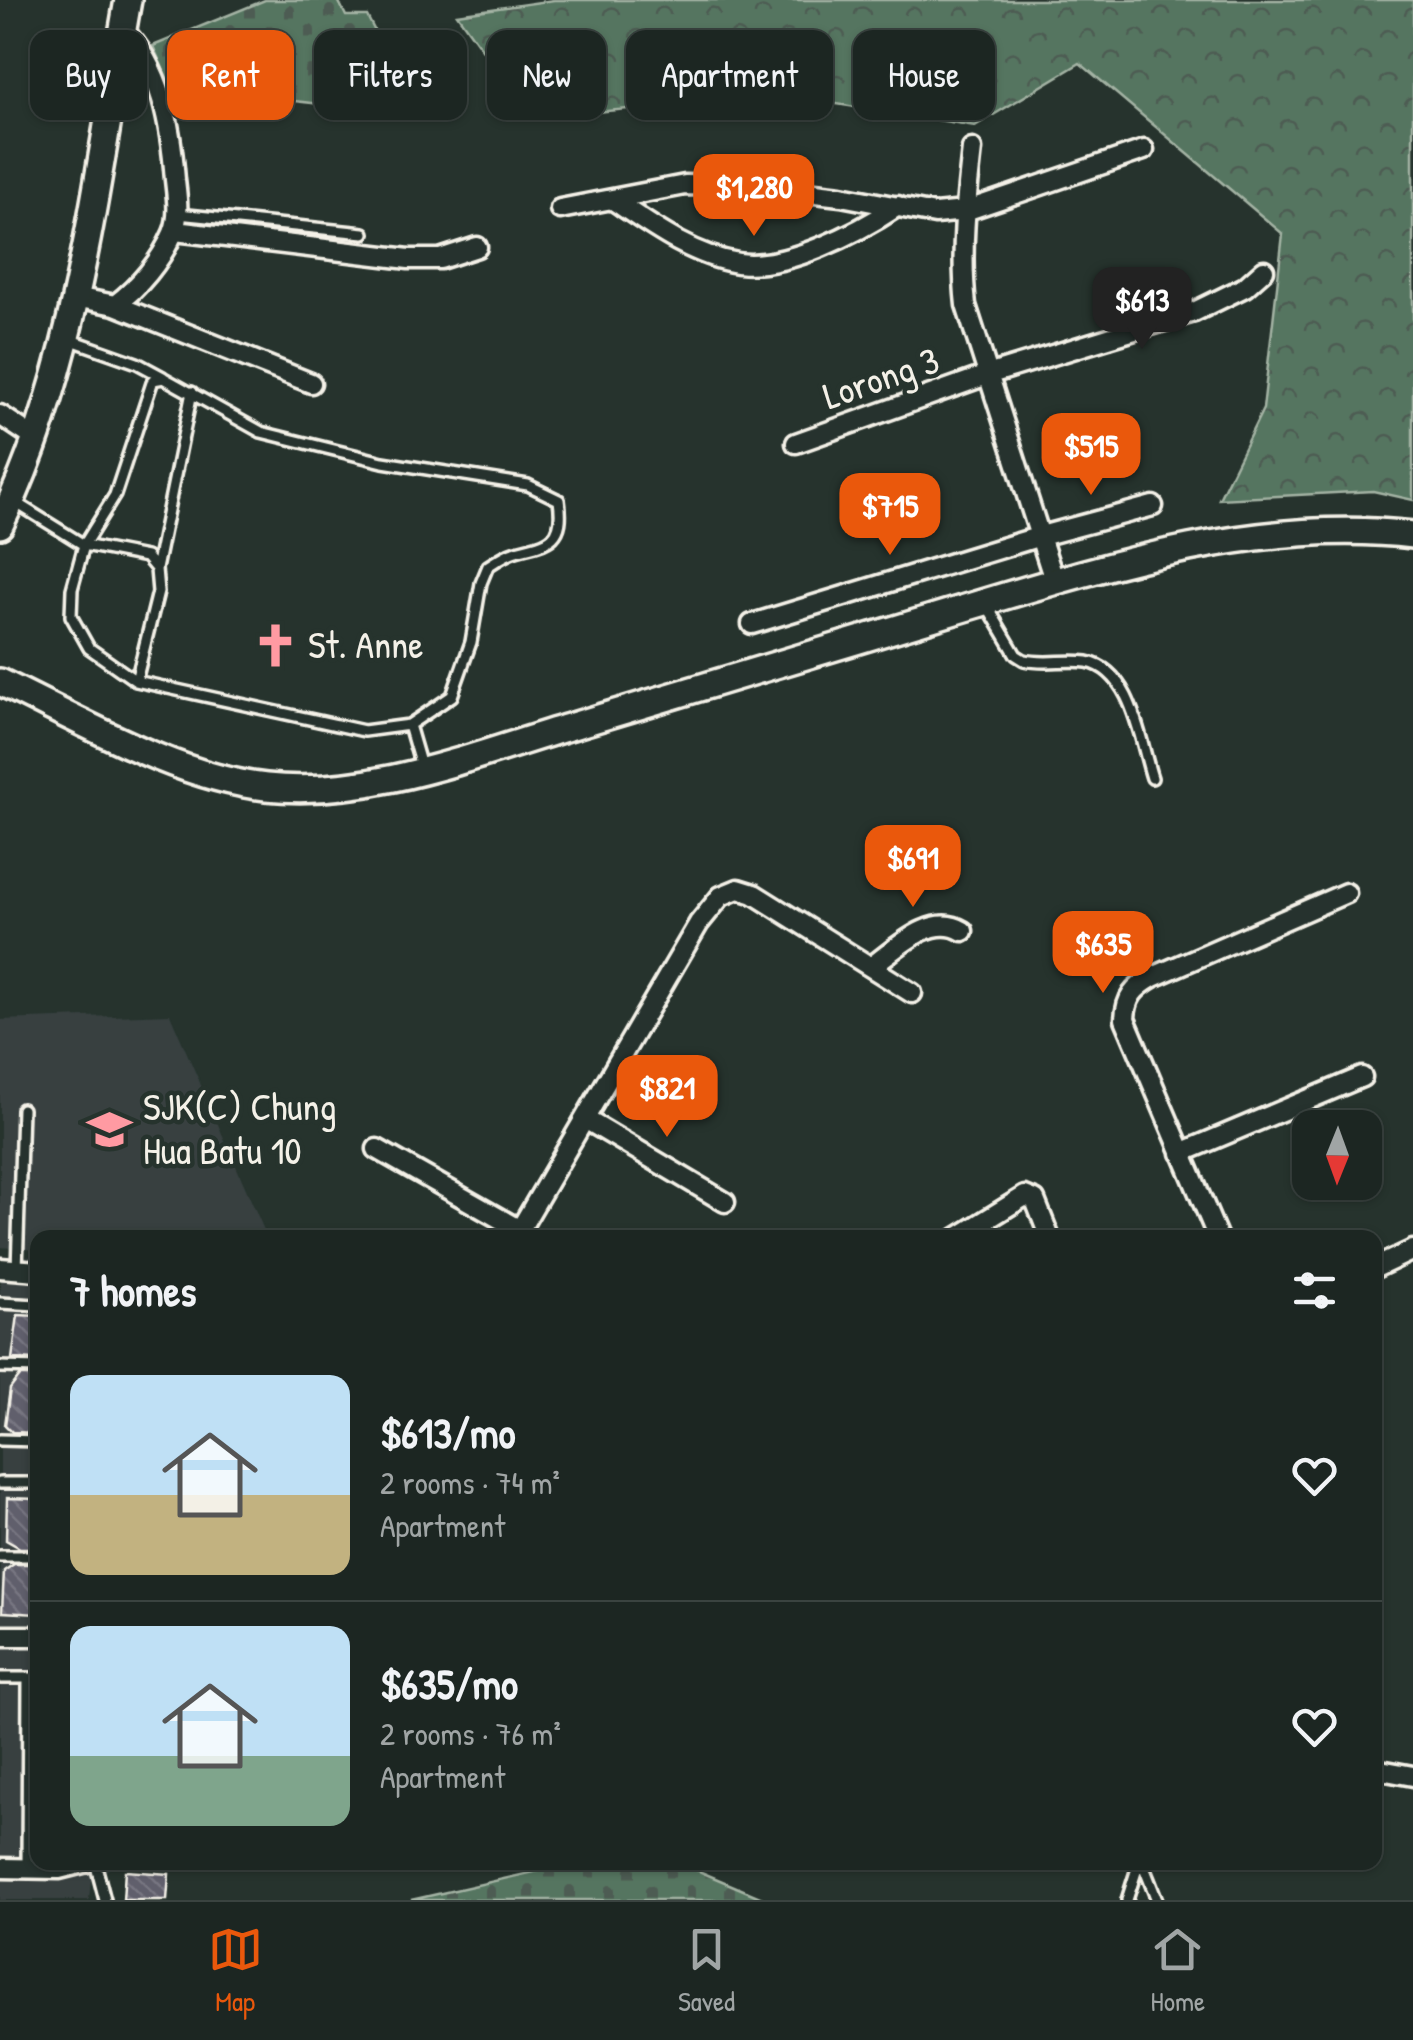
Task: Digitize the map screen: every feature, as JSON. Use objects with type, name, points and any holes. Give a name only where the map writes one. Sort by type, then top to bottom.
[{"type":"street","points":[[122,30],[128,0]]},
{"type":"street","points":[[116,305],[133,291],[176,222],[172,135],[147,64]]},
{"type":"street","points":[[0,525],[36,439],[64,337],[106,120]]},
{"type":"street","points":[[972,149],[965,211],[966,305],[1054,580]]},
{"type":"street","points":[[560,209],[685,185],[754,186],[935,214],[965,211],[1144,150]]},
{"type":"street","points":[[613,200],[702,253],[740,264],[772,262],[813,249],[869,225],[898,206]]},
{"type":"street","points":[[176,222],[409,259],[440,259],[477,247]]},
{"type":"street","name":"Lorong 3","points":[[796,442],[988,375],[1194,312],[1245,287],[1264,270]]},
{"type":"street","points":[[74,297],[116,305],[311,383]]},
{"type":"street","points":[[0,415],[36,439]]},
{"type":"street","points":[[752,624],[1153,506]]},
{"type":"street","points":[[0,682],[177,765],[216,778],[265,787],[312,789],[422,770],[1054,580],[1176,552],[1323,530],[1413,535]]},
{"type":"street","points":[[520,1230],[699,923],[730,890],[754,894],[912,993]]},
{"type":"street","points":[[1215,1230],[1125,1019],[1126,1002],[1136,986],[1152,977],[1346,893]]},
{"type":"street","points":[[872,966],[930,927],[946,923],[963,931]]},
{"type":"street","points":[[1181,1153],[1362,1077]]},
{"type":"street","points":[[585,1119],[725,1202]]},
{"type":"street","points":[[376,1149],[511,1230]]},
{"type":"street","points":[[969,1230],[1025,1196],[1035,1200],[1047,1230]]},
{"type":"street","points":[[1382,1265],[1413,1250]]},
{"type":"street","points":[[0,1636],[30,1636]]},
{"type":"street","points":[[1382,1769],[1413,1776]]},
{"type":"street","points":[[0,1868],[30,1870]]},
{"type":"lane","points":[[176,222],[364,233]]},
{"type":"lane","points":[[64,337],[137,363],[192,392],[261,432],[383,462],[528,485],[559,500],[562,521],[554,537],[539,548],[512,552],[488,566],[471,642],[452,696],[409,725],[364,730],[136,681],[89,648],[72,616],[72,589],[84,545],[115,495],[153,380],[164,378]]},
{"type":"lane","points":[[136,681],[158,592],[156,568],[192,392]]},
{"type":"lane","points":[[11,499],[84,545],[146,557],[156,568]]},
{"type":"lane","points":[[984,602],[1016,655],[1024,660],[1085,662],[1106,668],[1123,690],[1152,778]]},
{"type":"lane","points":[[409,725],[422,770]]},
{"type":"lane","points":[[8,1269],[22,1109]]},
{"type":"lane","points":[[0,1303],[30,1304]]},
{"type":"lane","points":[[0,1367],[30,1368]]},
{"type":"lane","points":[[0,1440],[30,1441]]},
{"type":"lane","points":[[0,1482],[30,1483]]},
{"type":"lane","points":[[0,1556],[30,1556]]},
{"type":"lane","points":[[0,1678],[30,1678]]},
{"type":"lane","points":[[27,1870],[30,1774]]},
{"type":"lane","points":[[97,1870],[105,1900]]},
{"type":"lane","points":[[1127,1900],[1137,1870]]},
{"type":"lane","points":[[1144,1870],[1158,1900]]},
{"type":"shaded area","name":"SJK(C) Chung Hua Batu 10","points":[[170,1014],[264,1230],[30,1230],[30,1249],[0,1247],[0,1020]]},
{"type":"shaded area","points":[[0,1255],[30,1257],[30,1870],[107,1870],[91,1880],[89,1900],[0,1900]]},
{"type":"green space","points":[[265,0],[338,0],[346,16],[367,16],[374,30],[314,30],[314,103],[294,101],[294,30],[192,30]]},
{"type":"green space","points":[[554,0],[1413,0],[1413,500],[1373,491],[1219,499],[1263,409],[1283,234],[1080,63],[995,114],[995,30],[853,30],[853,107],[833,103],[833,30],[626,30],[626,109],[606,111],[606,30],[487,30],[487,56],[457,14]]},
{"type":"green space","points":[[167,40],[167,78],[153,46]]},
{"type":"green space","points":[[937,120],[985,120],[975,126]]},
{"type":"green space","points":[[543,1870],[696,1870],[767,1900],[411,1900]]},
{"type":"building","points":[[18,1315],[30,1316],[30,1360],[12,1359]]},
{"type":"building","points":[[20,1376],[30,1376],[30,1433],[12,1432],[5,1425],[10,1389]]},
{"type":"building","points":[[7,1498],[30,1499],[30,1548],[20,1548],[6,1540]]},
{"type":"building","points":[[14,1564],[30,1564],[30,1614],[2,1612],[4,1571]]},
{"type":"building","points":[[125,1871],[169,1874],[167,1900],[123,1900]]},
{"type":"place","name":"St. Anne","points":[[275,645]]},
{"type":"place","name":"SJK(C) Chung Hua Batu 10","points":[[110,1129]]}]
